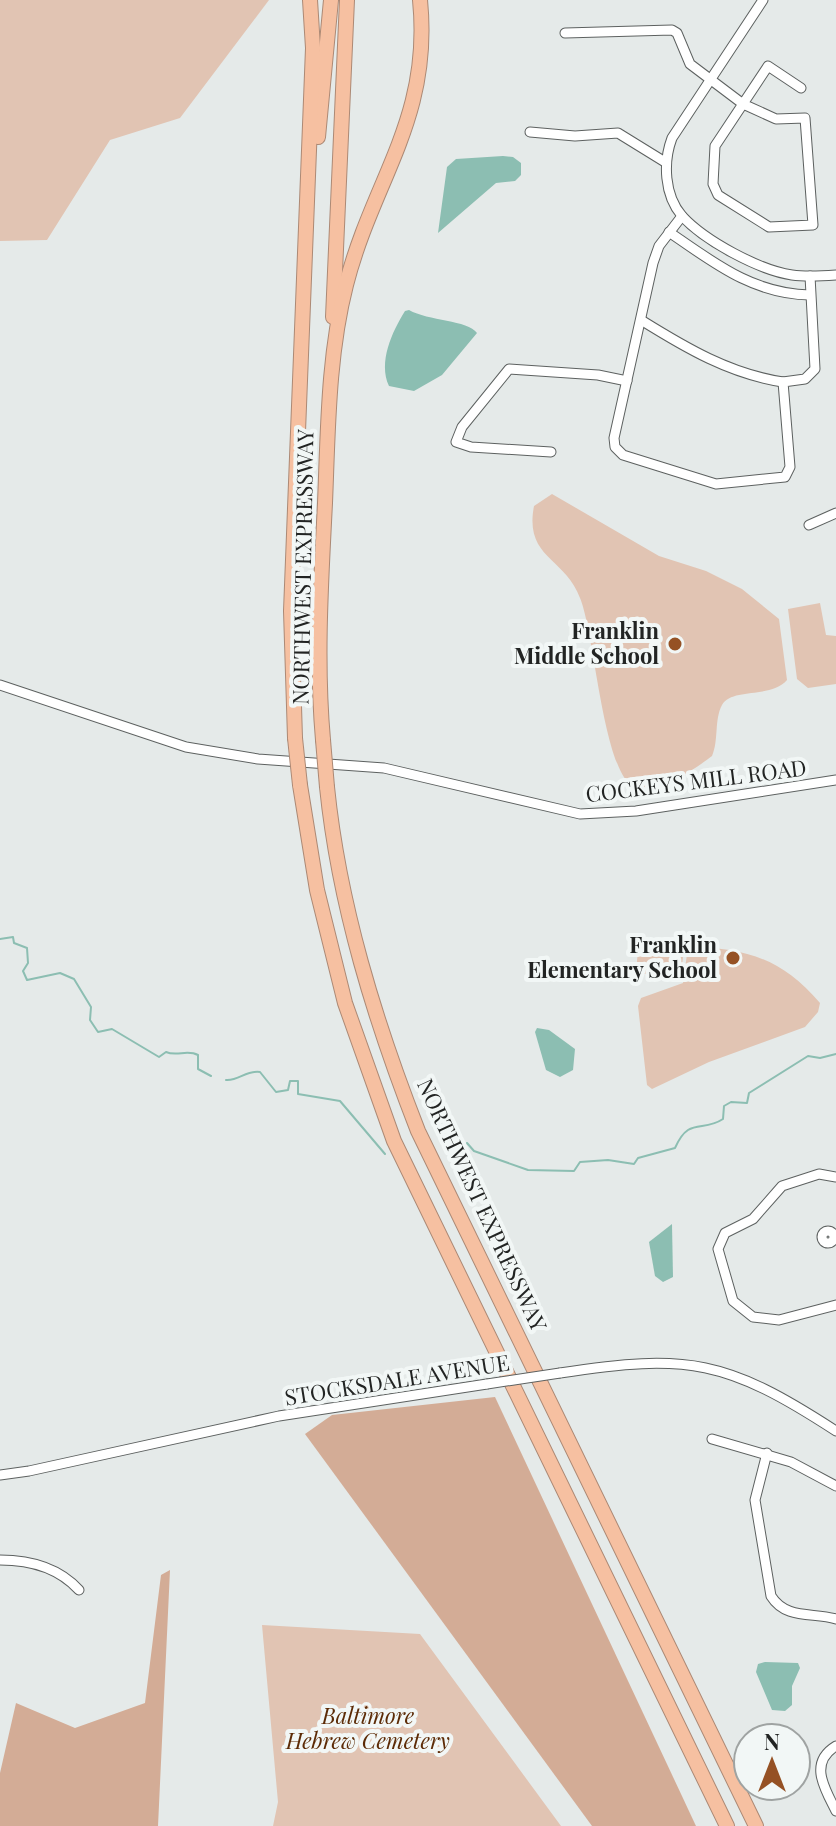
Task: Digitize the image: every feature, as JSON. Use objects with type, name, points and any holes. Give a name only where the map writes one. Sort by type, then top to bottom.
[{"type":"highway","name":"NORTHWEST EXPRESSWAY","points":[[310,0],[313,48],[291,611],[295,738],[317,890],[332,954],[371,1084],[388,1127],[727,1826]]},
{"type":"highway","points":[[303,329],[331,0]]},
{"type":"highway","points":[[329,401],[347,0]]},
{"type":"highway","name":"NORTHWEST EXPRESSWAY","points":[[420,0],[421,67],[414,106],[347,283],[329,401],[320,601],[323,740],[327,787],[349,916],[380,1028],[418,1131],[756,1826]]},
{"type":"street","points":[[763,0],[672,138],[665,162],[670,192],[682,216],[753,263],[780,272],[836,275]]},
{"type":"street","points":[[565,33],[672,30],[681,39],[690,64],[743,104],[767,117],[805,118],[813,225],[769,227],[715,190],[713,151],[743,104],[768,66],[801,88]]},
{"type":"street","points":[[530,132],[575,136],[618,133],[665,162]]},
{"type":"street","points":[[682,216],[655,255],[614,438],[619,451],[721,484],[779,479],[788,473],[783,382]]},
{"type":"street","points":[[669,232],[745,282],[779,293],[810,295]]},
{"type":"street","points":[[641,320],[679,344],[740,373],[783,382],[805,379],[815,369],[810,276]]},
{"type":"street","points":[[551,452],[471,447],[456,442],[462,427],[509,369],[598,375],[627,381]]},
{"type":"street","points":[[809,525],[836,513]]},
{"type":"street","name":"COCKEYS MILL ROAD","points":[[0,685],[186,747],[258,759],[384,768],[580,814],[636,811],[836,780]]},
{"type":"street","points":[[836,1177],[819,1174],[782,1186],[753,1219],[725,1233],[718,1249],[733,1301],[753,1317],[779,1320],[836,1305]]},
{"type":"street","name":"STOCKSDALE AVENUE","points":[[0,1475],[279,1416],[629,1363],[699,1366],[736,1375],[771,1390],[836,1431]]},
{"type":"street","points":[[712,1439],[767,1453],[836,1486]]},
{"type":"street","points":[[767,1453],[755,1500],[771,1596],[776,1604],[792,1613],[836,1619]]},
{"type":"street","points":[[0,1560],[49,1569],[68,1579],[79,1590]]},
{"type":"street","points":[[836,1746],[824,1755],[820,1774],[836,1811]]},
{"type":"green space","points":[[0,0],[269,0],[180,118],[110,140],[47,240],[0,241]]},
{"type":"green space","points":[[552,494],[659,556],[706,571],[742,589],[779,619],[787,680],[772,689],[727,700],[720,711],[712,756],[664,785],[644,790],[635,788],[624,777],[615,757],[580,598],[573,584],[535,537],[532,523],[534,506]]},
{"type":"green space","points":[[820,603],[826,635],[836,636],[836,684],[808,688],[797,679],[788,609]]},
{"type":"green space","points":[[688,947],[728,950],[761,958],[791,975],[806,988],[820,1003],[818,1012],[805,1027],[709,1062],[652,1089],[647,1085],[638,1006],[641,998],[683,983]]},
{"type":"green space","points":[[638,950],[683,956],[681,978],[636,973]]},
{"type":"green space","name":"Baltimore Hebrew Cemetery","points":[[262,1625],[420,1634],[561,1826],[273,1826],[278,1802]]},
{"type":"shaded area","points":[[513,157],[521,163],[521,175],[515,181],[496,183],[438,233],[447,167],[456,159]]},
{"type":"shaded area","points":[[405,311],[465,325],[477,333],[442,375],[414,391],[389,386],[385,367],[395,328]]},
{"type":"shaded area","points":[[537,1028],[549,1030],[575,1049],[573,1070],[560,1077],[546,1070],[535,1032]]},
{"type":"shaded area","points":[[672,1224],[673,1277],[663,1282],[655,1276],[649,1242]]},
{"type":"shaded area","points":[[495,1397],[696,1826],[592,1826],[305,1434],[332,1415]]},
{"type":"shaded area","points":[[170,1570],[158,1826],[0,1826],[0,1773],[16,1703],[75,1728],[145,1703],[161,1575]]},
{"type":"shaded area","points":[[798,1663],[800,1668],[792,1686],[792,1705],[785,1711],[772,1710],[756,1672],[758,1664]]},
{"type":"waterway","points":[[0,939],[13,937],[14,943],[27,948],[28,963],[23,971],[27,980],[60,973],[74,979],[91,1007],[90,1020],[98,1032],[112,1029],[159,1057],[166,1052],[194,1053],[198,1055],[198,1069],[211,1076]]},
{"type":"waterway","points":[[455,1155],[467,1143],[474,1151],[528,1170],[574,1171],[580,1162],[608,1160],[634,1164],[638,1158],[675,1148],[691,1128],[723,1119],[724,1106],[731,1102],[747,1103],[749,1093],[808,1056],[820,1058],[836,1054]]},
{"type":"waterway","points":[[226,1080],[260,1072],[276,1092],[288,1090],[290,1081],[298,1081],[298,1094],[340,1101],[385,1154]]},
{"type":"place","name":"Franklin Middle School","points":[[675,644]]},
{"type":"place","name":"Franklin Elementary School","points":[[733,958]]}]
